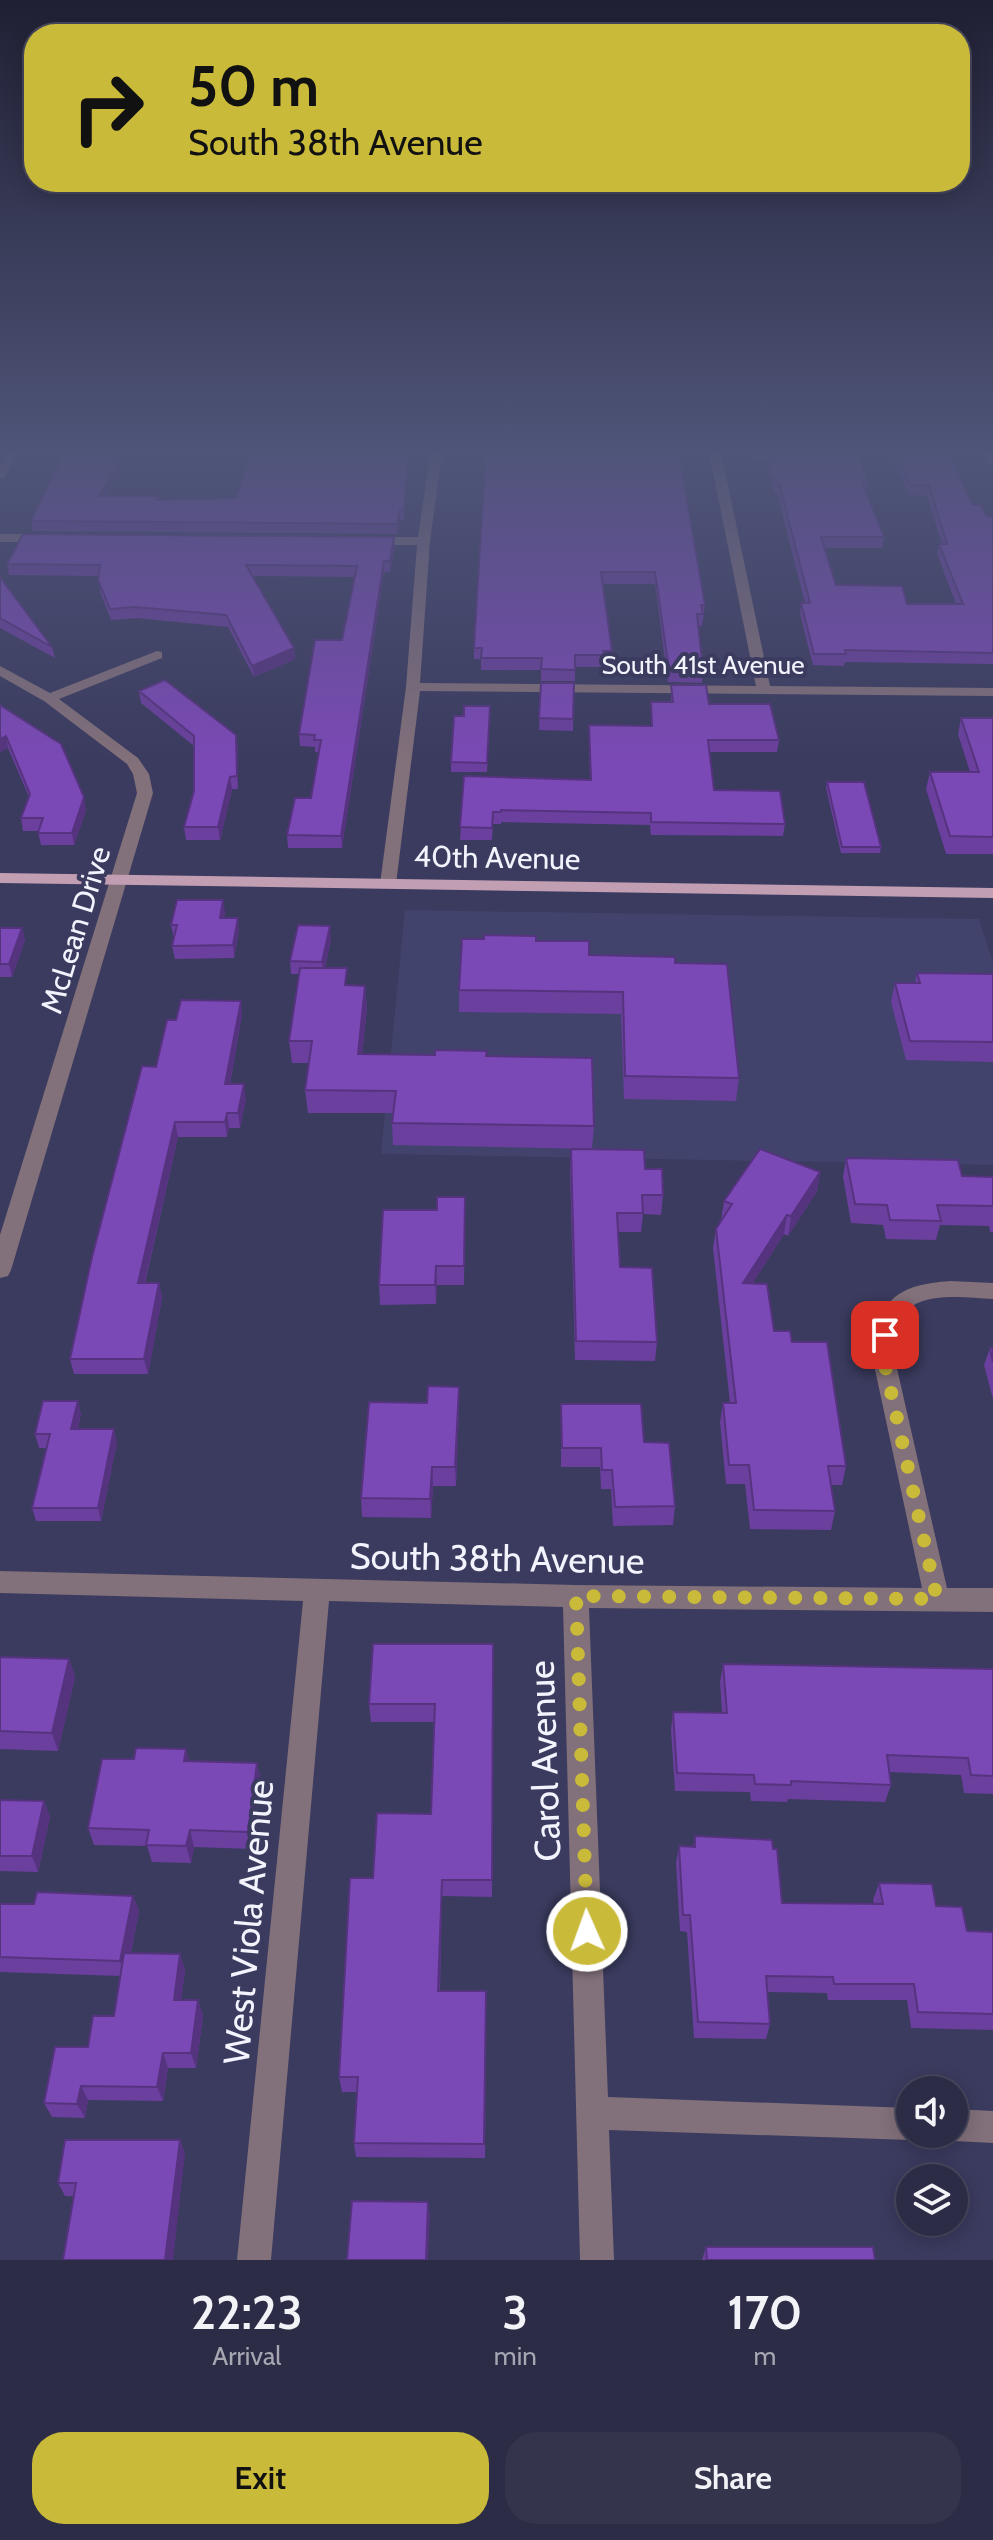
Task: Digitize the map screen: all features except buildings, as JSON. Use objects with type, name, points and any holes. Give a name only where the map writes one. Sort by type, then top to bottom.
[{"type":"main road","name":"40th Avenue","points":[[0,878],[993,893]]},
{"type":"street","points":[[388,884],[413,687],[423,552]]},
{"type":"street","points":[[736,552],[764,689]]},
{"type":"street","points":[[49,698],[157,655]]},
{"type":"street","name":"McLean Drive","points":[[0,670],[49,698],[133,761],[141,774],[145,793],[0,1270]]},
{"type":"street","name":"South 41st Avenue","points":[[413,687],[993,692]]},
{"type":"street","points":[[937,1599],[882,1351],[888,1319],[899,1302],[928,1292],[993,1291]]},
{"type":"street","name":"South 38th Avenue","points":[[0,1582],[576,1596],[993,1600]]},
{"type":"street","name":"West Viola Avenue","points":[[254,2260],[317,1591]]},
{"type":"street","name":"Carol Avenue","points":[[576,1596],[597,2260]]},
{"type":"street","points":[[593,2113],[896,2124]]},
{"type":"street","points":[[968,2126],[993,2127]]},
{"type":"shaded area","points":[[405,910],[979,919],[993,963],[993,1165],[381,1154]]},
{"type":"route","points":[[587,1931],[576,1596],[937,1599],[882,1351],[885,1335]]}]
